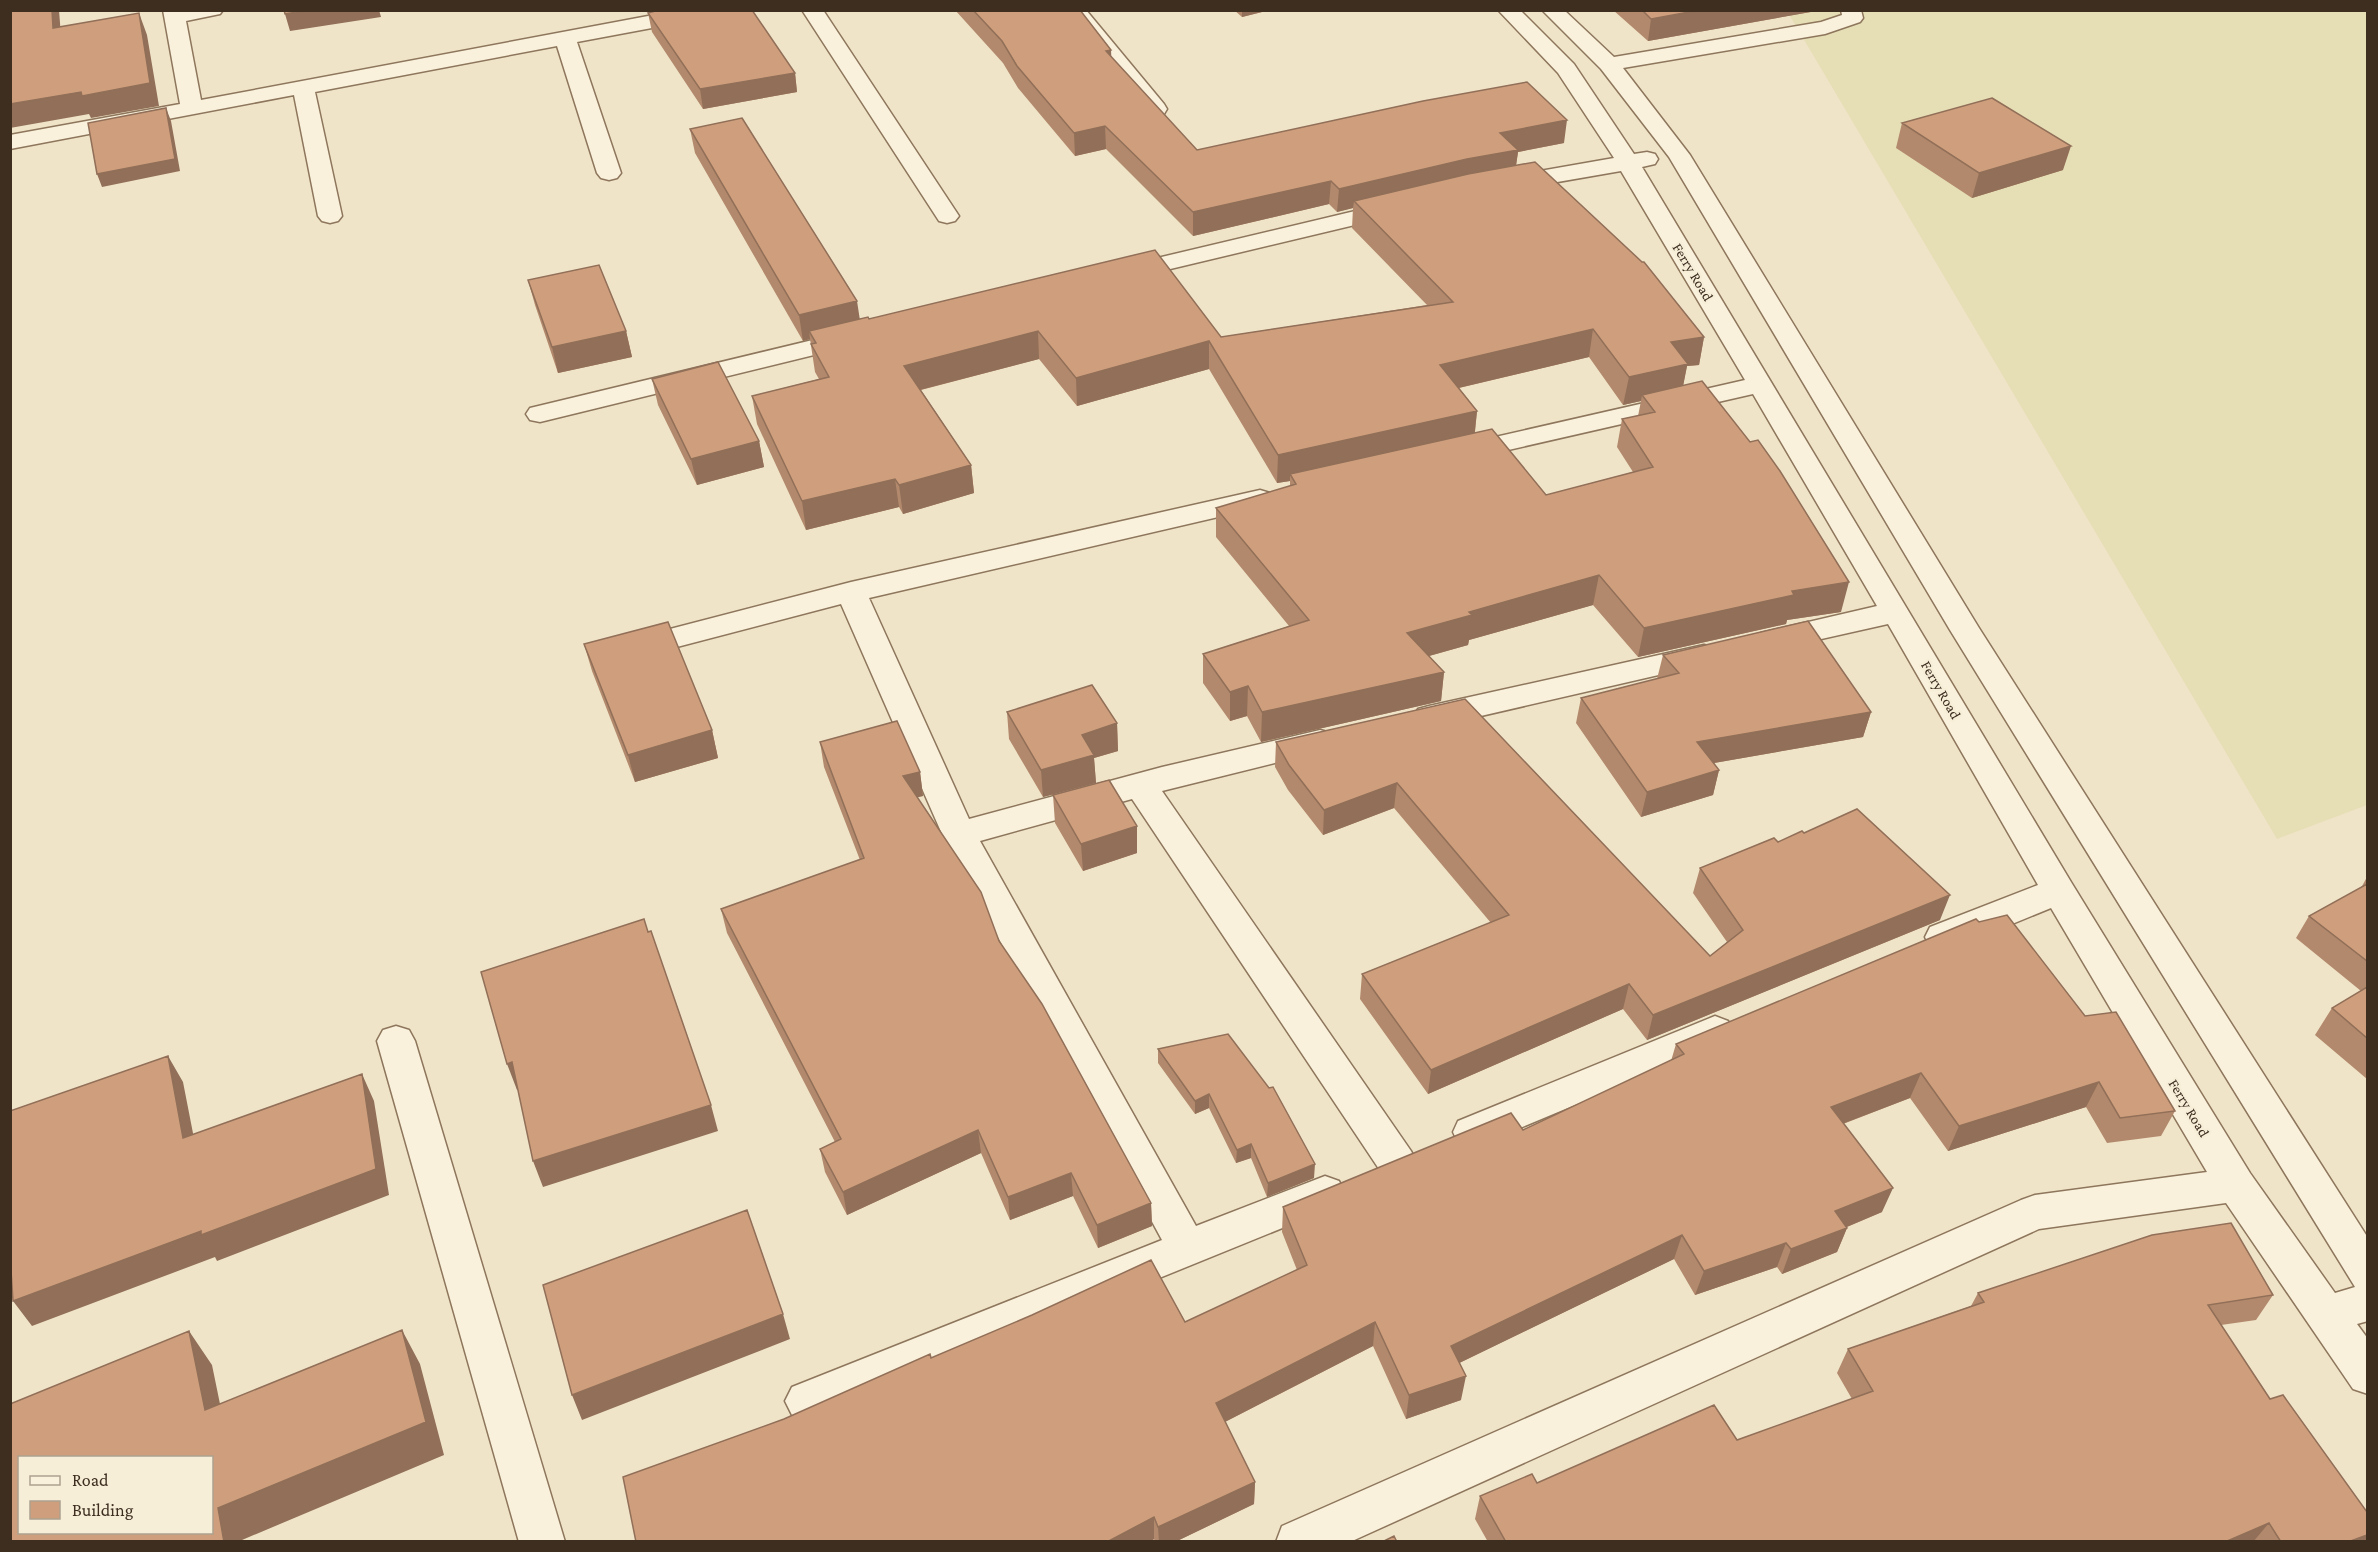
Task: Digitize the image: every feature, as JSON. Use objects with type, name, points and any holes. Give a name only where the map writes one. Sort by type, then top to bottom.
[{"type":"street","points":[[192,108],[173,14],[213,10]]},
{"type":"street","points":[[10,142],[716,10]]},
{"type":"street","points":[[812,10],[947,216]]},
{"type":"street","points":[[1075,10],[1171,127]]},
{"type":"street","name":"Ferry Road","points":[[1508,10],[1566,69],[1627,161],[1896,612],[2059,891],[2236,1185],[2367,1375]]},
{"type":"street","points":[[1552,10],[1610,64],[1679,155],[1965,630],[2367,1274]]},
{"type":"street","points":[[1610,64],[1825,28],[1853,18],[1851,10]]},
{"type":"street","points":[[566,38],[609,173]]},
{"type":"street","points":[[303,87],[330,216]]},
{"type":"street","points":[[1488,187],[1627,161],[1679,155]]},
{"type":"street","points":[[1093,280],[1418,202]]},
{"type":"street","points":[[540,414],[872,333]]},
{"type":"street","points":[[1433,459],[1759,385]]},
{"type":"street","points":[[628,649],[851,592],[1282,494]]},
{"type":"street","points":[[851,592],[959,834],[1187,1248]]},
{"type":"street","points":[[1400,724],[1896,612]]},
{"type":"street","points":[[959,834],[1140,785],[1353,734]]},
{"type":"street","points":[[1140,785],[1423,1153]]},
{"type":"street","points":[[1911,949],[2059,891]]},
{"type":"street","points":[[807,1401],[1357,1180],[1748,1017]]},
{"type":"street","points":[[396,1041],[542,1542]]},
{"type":"street","points":[[1298,1542],[2035,1212],[2236,1185]]},
{"type":"street","points":[[2326,1314],[2367,1302]]},
{"type":"shaded area","points":[[1787,11],[2367,11],[2367,805],[2277,839]]},
{"type":"building","points":[[10,10],[52,10],[53,28],[139,13],[150,83],[82,96],[81,92],[10,104]]},
{"type":"building","points":[[284,10],[308,10],[285,14]]},
{"type":"building","points":[[659,10],[752,10],[795,73],[700,89],[648,13]]},
{"type":"building","points":[[973,10],[1080,10],[1111,50],[1106,51],[1197,150],[1423,101],[1527,82],[1567,120],[1500,133],[1518,150],[1467,159],[1339,189],[1331,181],[1193,212],[1105,126],[1074,133],[1017,66],[1002,41]]},
{"type":"building","points":[[1642,10],[1700,10],[1651,19]]},
{"type":"building","points":[[1992,98],[2071,146],[1979,173],[1902,123]]},
{"type":"building","points":[[166,108],[175,159],[97,174],[88,123]]},
{"type":"building","points":[[742,118],[857,301],[799,315],[690,129]]},
{"type":"building","points":[[1535,162],[1644,262],[1704,337],[1671,342],[1688,364],[1629,377],[1593,329],[1440,365],[1477,411],[1278,455],[1209,341],[1076,378],[1038,331],[904,366],[971,465],[899,485],[895,479],[802,501],[752,396],[829,377],[811,344],[816,343],[809,331],[868,317],[869,319],[1155,250],[1221,337],[1453,302],[1354,201],[1468,174]]},
{"type":"building","points":[[599,265],[626,331],[552,347],[528,280]]},
{"type":"building","points":[[718,362],[759,441],[691,459],[652,379]]},
{"type":"building","points":[[1702,381],[1750,442],[1758,440],[1849,582],[1792,591],[1794,595],[1644,628],[1599,575],[1469,612],[1472,615],[1407,633],[1444,672],[1262,712],[1248,686],[1230,692],[1203,654],[1309,620],[1216,508],[1296,484],[1290,474],[1492,429],[1546,495],[1653,467],[1622,419],[1655,412],[1642,395]]},
{"type":"building","points":[[1808,621],[1871,712],[1697,742],[1719,770],[1647,792],[1581,698],[1679,673],[1663,655]]},
{"type":"building","points":[[668,622],[712,730],[628,755],[584,644]]},
{"type":"building","points":[[1092,685],[1117,723],[1082,735],[1094,755],[1041,770],[1007,712]]},
{"type":"building","points":[[1465,699],[1710,956],[1743,930],[1700,868],[1774,838],[1778,842],[1802,831],[1804,833],[1857,809],[1950,895],[1653,1015],[1629,984],[1431,1070],[1362,974],[1509,915],[1397,783],[1324,810],[1289,765],[1276,742]]},
{"type":"building","points":[[897,721],[920,772],[903,776],[981,892],[999,941],[1042,1004],[1151,1203],[1097,1225],[1071,1173],[1008,1197],[978,1130],[843,1192],[820,1149],[841,1139],[721,909],[864,858],[820,742]]},
{"type":"building","points":[[1109,780],[1137,826],[1081,844],[1053,795]]},
{"type":"building","points":[[2367,884],[2367,961],[2309,916]]},
{"type":"building","points":[[2007,915],[2085,1016],[2116,1012],[2175,1111],[2120,1118],[2099,1082],[1959,1126],[1921,1073],[1831,1107],[1893,1188],[1835,1211],[1847,1228],[1791,1249],[1786,1243],[1704,1271],[1682,1235],[1451,1346],[1466,1376],[1409,1395],[1375,1322],[1216,1403],[1255,1482],[1158,1527],[1154,1517],[1107,1542],[636,1542],[623,1477],[784,1419],[930,1354],[931,1358],[1032,1315],[1151,1260],[1185,1322],[1307,1265],[1283,1207],[1511,1113],[1523,1130],[1684,1054],[1676,1044],[1976,919],[1979,922]]},
{"type":"building","points":[[644,919],[648,932],[651,931],[711,1105],[533,1161],[512,1062],[507,1064],[481,972]]},
{"type":"building","points":[[2367,987],[2367,1038],[2332,1008]]},
{"type":"building","points":[[1228,1034],[1269,1088],[1273,1087],[1315,1164],[1268,1183],[1251,1144],[1237,1150],[1209,1094],[1195,1101],[1158,1049]]},
{"type":"building","points":[[168,1056],[183,1138],[362,1074],[376,1169],[201,1235],[201,1231],[13,1301],[10,1255],[10,1111]]},
{"type":"building","points":[[747,1210],[783,1314],[572,1395],[543,1285]]},
{"type":"building","points":[[2231,1223],[2273,1295],[2208,1305],[2270,1399],[2283,1395],[2367,1512],[2367,1535],[2348,1542],[2281,1542],[2269,1523],[2225,1542],[1506,1542],[1480,1496],[1532,1474],[1537,1483],[1714,1405],[1737,1440],[1873,1391],[1848,1349],[1984,1302],[1978,1293],[2152,1235]]},
{"type":"building","points":[[402,1330],[426,1422],[218,1508],[224,1542],[10,1542],[10,1404],[189,1331],[205,1410]]},
{"type":"building","points":[[1394,1536],[1397,1542],[1382,1542]]}]
